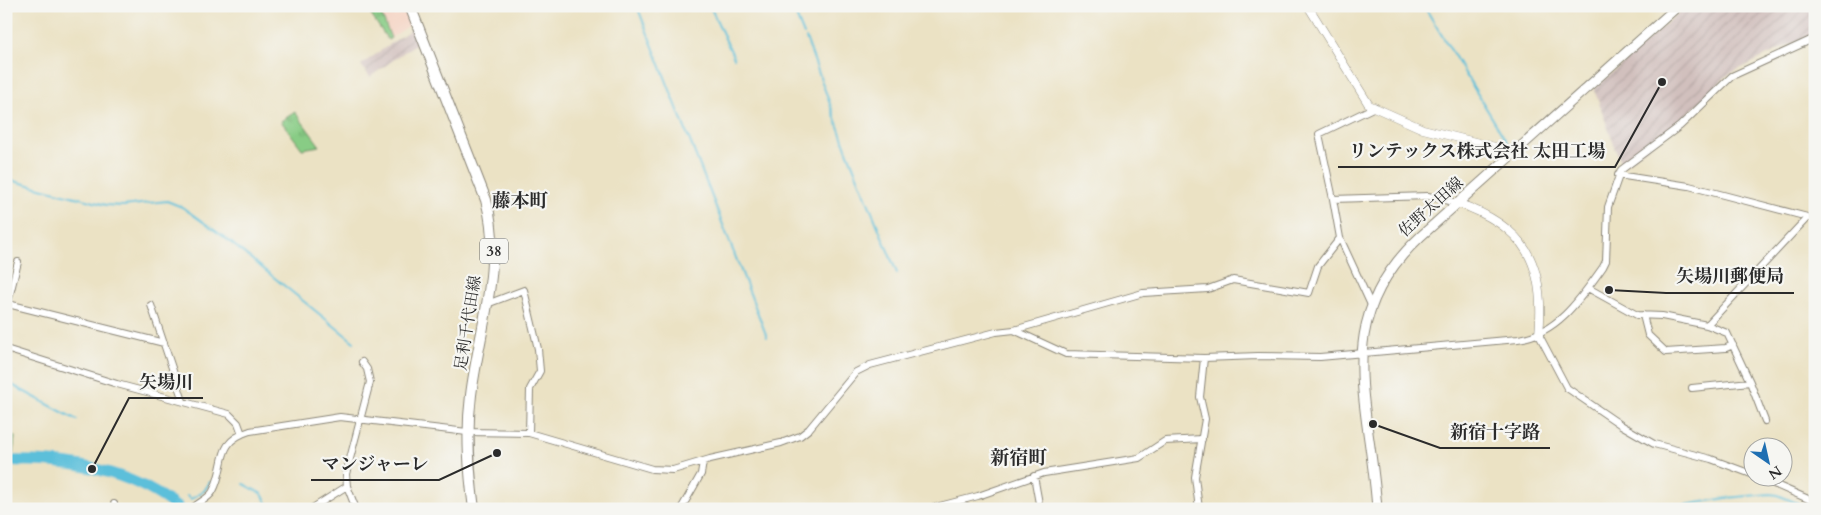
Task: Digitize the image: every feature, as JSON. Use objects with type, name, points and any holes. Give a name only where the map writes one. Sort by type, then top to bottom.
[{"type":"main road","name":"足利千代田線","points":[[410,6],[490,215],[494,246],[487,304],[471,394],[467,432],[474,509]]},
{"type":"main road","name":"佐野太田線","points":[[1378,509],[1362,354],[1371,305],[1386,274],[1401,256],[1457,204],[1678,6]]},
{"type":"street","points":[[1308,6],[1364,100],[1423,129],[1495,147],[1510,156]]},
{"type":"street","points":[[1014,330],[1066,354],[1204,358],[1258,356],[1320,357],[1518,339],[1539,335],[1559,321],[1588,288],[1606,261],[1608,207],[1621,170],[1680,126],[1732,76],[1815,38]]},
{"type":"street","points":[[1371,305],[1340,238],[1319,134],[1375,107]]},
{"type":"street","points":[[1618,175],[1689,186],[1815,219]]},
{"type":"street","points":[[1333,199],[1428,196],[1457,204],[1501,223],[1513,233],[1527,250],[1536,273],[1540,310],[1539,335],[1567,388],[1654,444],[1711,459],[1744,471]]},
{"type":"street","points":[[1707,325],[1807,218]]},
{"type":"street","points":[[192,509],[213,491],[226,446],[231,440],[242,434],[340,417],[467,432],[529,433],[652,469],[673,470],[781,443],[800,436],[856,372],[870,365],[996,332],[1014,330],[1143,293],[1208,289],[1233,280],[1309,292],[1318,266],[1340,238]]},
{"type":"street","points":[[18,262],[7,307],[164,343]]},
{"type":"street","points":[[1588,288],[1637,315],[1707,325],[1727,333],[1750,382],[1765,421]]},
{"type":"street","points":[[487,304],[524,290],[538,349],[540,371],[530,388],[529,433]]},
{"type":"street","points":[[151,305],[183,401]]},
{"type":"street","points":[[1643,315],[1648,335],[1666,352],[1726,348],[1733,345]]},
{"type":"street","points":[[6,349],[117,384],[229,414],[238,423],[242,434]]},
{"type":"street","points":[[1199,509],[1195,477],[1205,419],[1200,397],[1204,358]]},
{"type":"street","points":[[356,509],[347,486],[346,474],[370,382],[367,369],[362,362]]},
{"type":"street","points":[[1692,388],[1750,382]]},
{"type":"street","points":[[928,509],[978,496],[1034,476],[1139,458],[1164,441],[1202,439]]},
{"type":"street","points":[[681,509],[701,474],[703,462]]},
{"type":"street","points":[[1034,476],[1040,509]]},
{"type":"street","points":[[311,509],[347,486]]},
{"type":"street","points":[[1783,488],[1815,502]]},
{"type":"shaded area","points":[[365,6],[404,6],[410,25],[388,40]]},
{"type":"shaded area","points":[[1686,6],[1815,6],[1815,35],[1786,46],[1729,74],[1678,124],[1622,167],[1594,89]]},
{"type":"shaded area","points":[[413,28],[418,42],[370,77],[361,65]]},
{"type":"green space","points":[[365,6],[378,6],[391,38],[388,40]]},
{"type":"green space","points":[[295,112],[320,146],[302,149],[281,121]]},
{"type":"green space","points":[[6,429],[15,437],[13,454],[6,454]]},
{"type":"waterway","points":[[637,6],[767,337]]},
{"type":"waterway","points":[[710,6],[734,58]]},
{"type":"waterway","points":[[792,6],[804,35]]},
{"type":"waterway","points":[[1424,6],[1508,144]]},
{"type":"waterway","points":[[806,38],[847,151],[897,273]]},
{"type":"waterway","points":[[6,179],[106,205],[123,206],[167,201],[182,207],[224,237],[354,342]]},
{"type":"waterway","points":[[6,377],[12,385],[77,420]]},
{"type":"waterway","points":[[6,461],[52,462],[75,465],[119,476],[140,485],[179,509]]},
{"type":"waterway","points":[[187,496],[191,499],[204,491],[210,482]]},
{"type":"waterway","points":[[244,484],[262,494],[270,509]]},
{"type":"waterway","points":[[1662,509],[1726,498],[1770,494],[1778,495],[1811,509]]},
{"type":"waterway","points":[[178,508],[181,503]]},
{"type":"waterway","points":[[1464,509],[1482,509]]},
{"type":"place","name":"リンテックス株式会社 太田工場","points":[[1662,82]]},
{"type":"place","name":"矢場川郵便局","points":[[1609,290]]},
{"type":"place","name":"新宿十字路","points":[[1373,424]]},
{"type":"place","name":"マンジャーレ","points":[[497,453]]},
{"type":"place","name":"矢場川","points":[[92,469]]},
{"type":"district","name":"藤本町","points":[[520,201]]},
{"type":"district","name":"新宿町","points":[[1019,458]]}]
